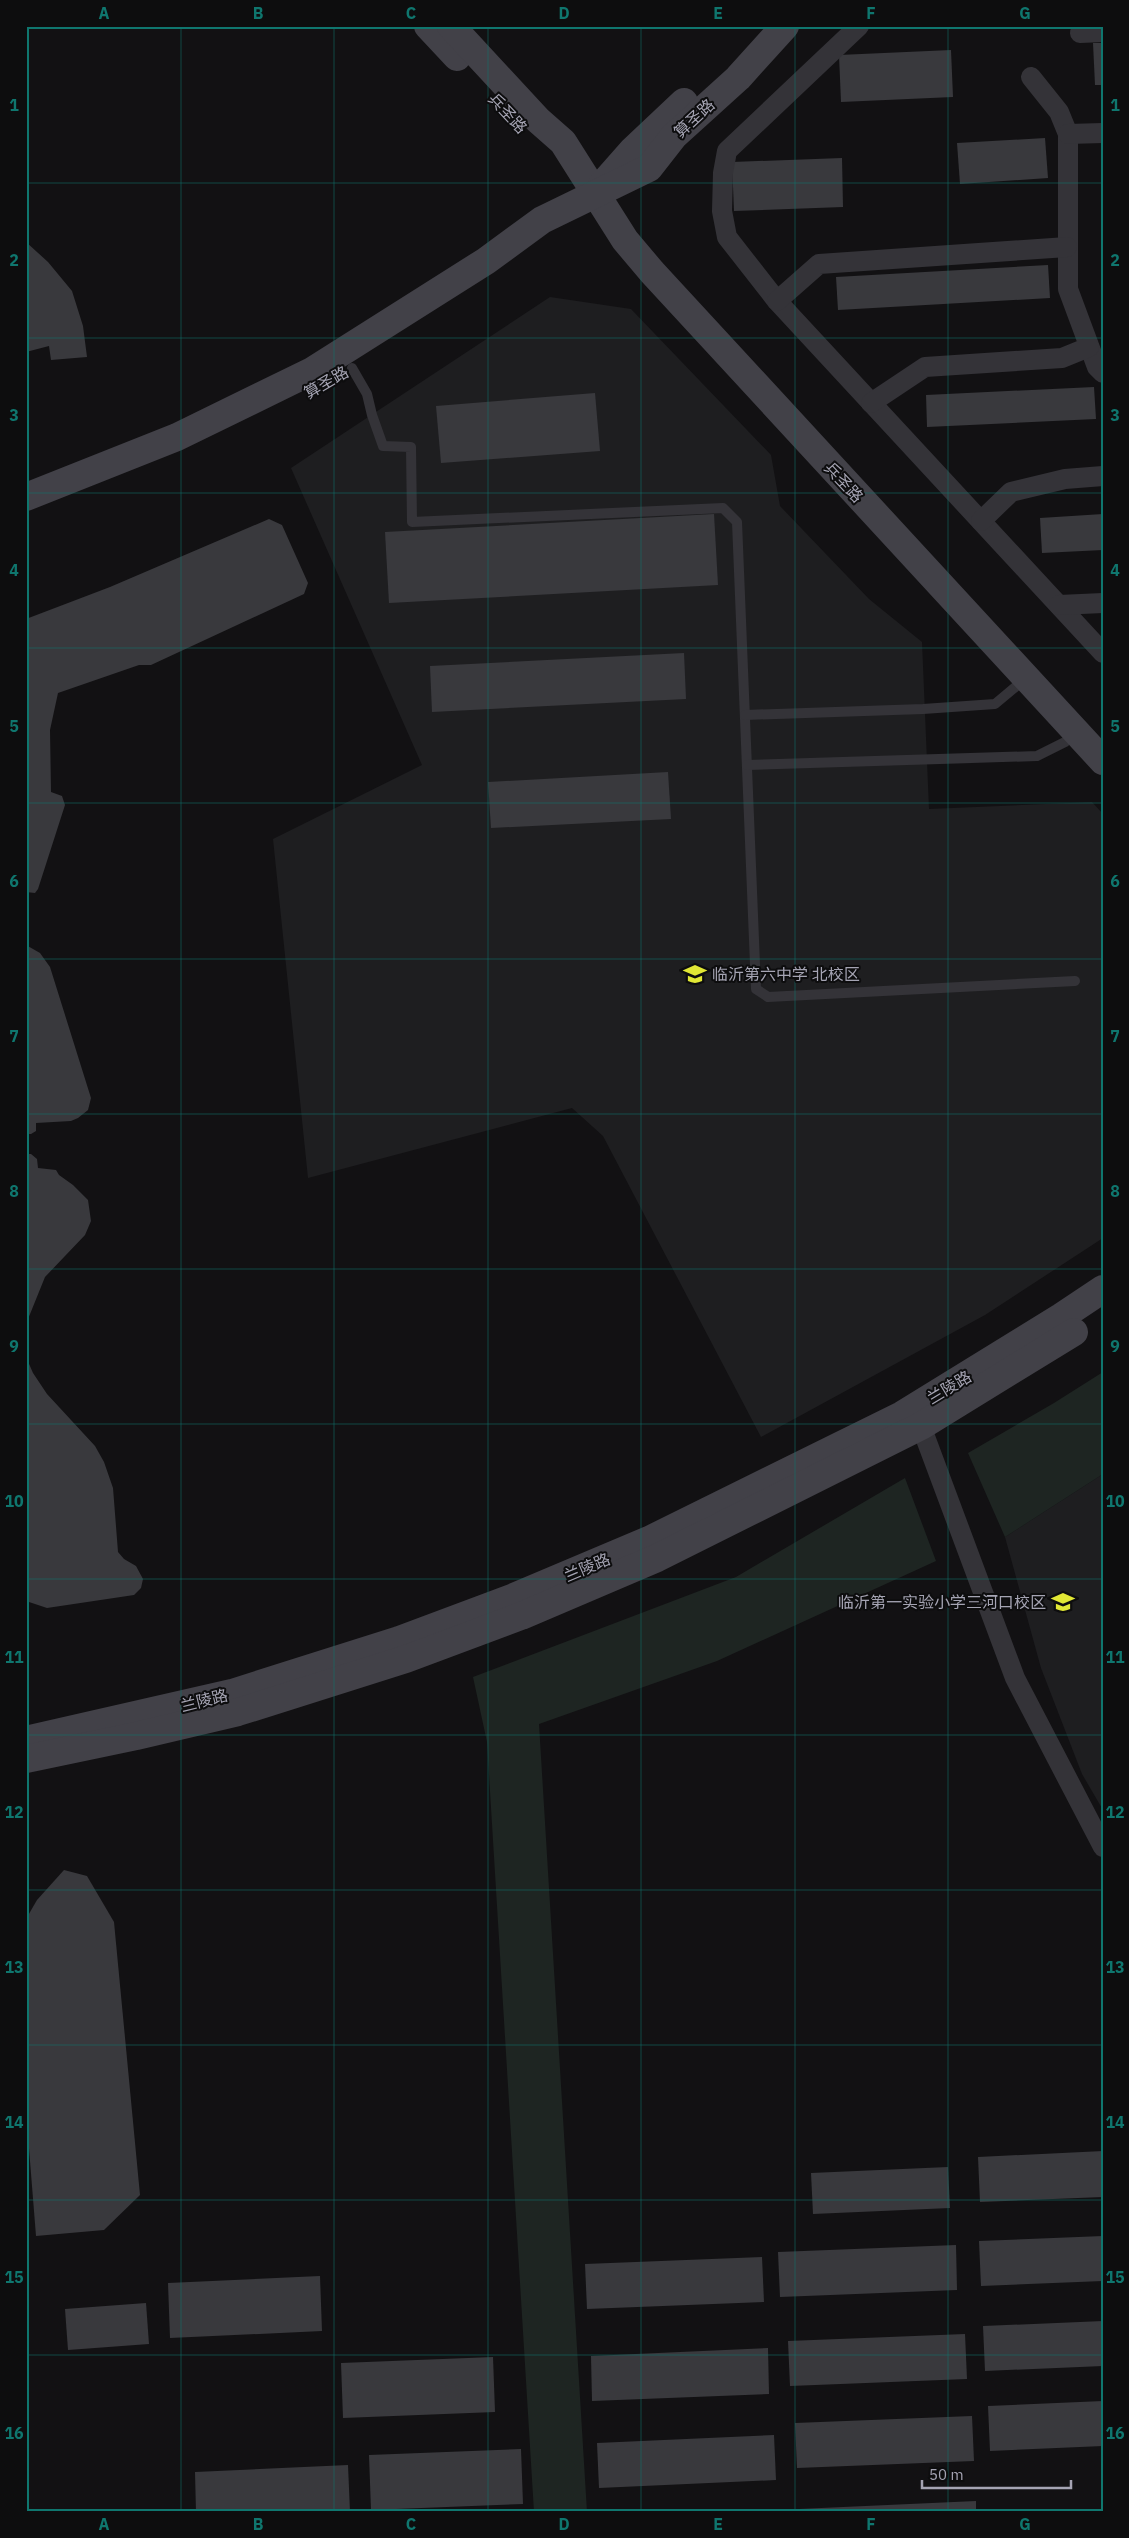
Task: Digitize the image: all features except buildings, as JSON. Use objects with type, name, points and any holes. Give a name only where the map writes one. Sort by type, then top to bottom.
[{"type":"main road","name":"兵圣路","points":[[428,26],[540,146],[638,230],[787,396],[1103,737]]},
{"type":"main road","name":"兵圣路","points":[[451,26],[538,120],[563,142],[594,194],[625,240],[652,272],[1103,761]]},
{"type":"main road","name":"算圣路","points":[[26,516],[184,453],[321,388],[496,276],[555,233],[594,194],[632,150],[725,65],[761,26]]},
{"type":"main road","name":"算圣路","points":[[26,497],[177,437],[312,371],[486,261],[542,220],[649,168],[674,136],[738,78],[786,26]]},
{"type":"main road","name":"兰陵路","points":[[26,1740],[232,1693],[399,1640],[532,1590],[712,1511],[902,1415],[1061,1317],[1103,1288]]},
{"type":"main road","name":"兰陵路","points":[[26,1759],[238,1712],[406,1659],[468,1636],[657,1558],[921,1426],[983,1389],[1103,1312]]},
{"type":"street","points":[[860,26],[727,151],[723,173],[722,210],[727,237],[777,301],[1103,652]]},
{"type":"street","points":[[1080,33],[1103,32]]},
{"type":"street","points":[[1031,77],[1059,112],[1068,134],[1068,289],[1096,367],[1103,373]]},
{"type":"street","points":[[1068,134],[1103,133]]},
{"type":"street","points":[[777,301],[819,264],[1067,247]]},
{"type":"street","points":[[872,402],[925,367],[1062,358],[1089,346]]},
{"type":"street","points":[[981,521],[1011,492],[1065,479],[1103,476]]},
{"type":"street","points":[[1058,605],[1103,603]]},
{"type":"street","points":[[921,1426],[1015,1678],[1103,1847]]},
{"type":"lane","points":[[352,368],[367,394],[383,446],[411,447],[412,522],[723,508],[737,522],[756,989],[768,997],[1075,981]]},
{"type":"lane","points":[[745,715],[923,709],[995,704],[1025,678]]},
{"type":"lane","points":[[747,766],[1037,756],[1065,742],[1076,732]]},
{"type":"shaded area","name":"临沂第六中学 北校区","points":[[550,297],[631,309],[771,455],[780,506],[869,599],[922,642],[929,809],[1092,802],[1103,814],[1103,1238],[985,1315],[761,1437],[603,1136],[572,1108],[308,1178],[273,839],[422,765],[291,468]]},
{"type":"shaded area","points":[[1103,1372],[1103,1474],[1005,1537],[968,1453]]},
{"type":"shaded area","name":"临沂第一实验小学三河口校区","points":[[1103,1474],[1103,1810],[1082,1774],[1041,1668],[1005,1537]]},
{"type":"shaded area","points":[[905,1478],[936,1561],[717,1661],[539,1724],[587,2512],[534,2512],[487,1742],[473,1677],[736,1577]]},
{"type":"place","name":"临沂第六中学 北校区","points":[[695,974]]},
{"type":"place","name":"临沂第一实验小学三河口校区","points":[[1063,1602]]}]
